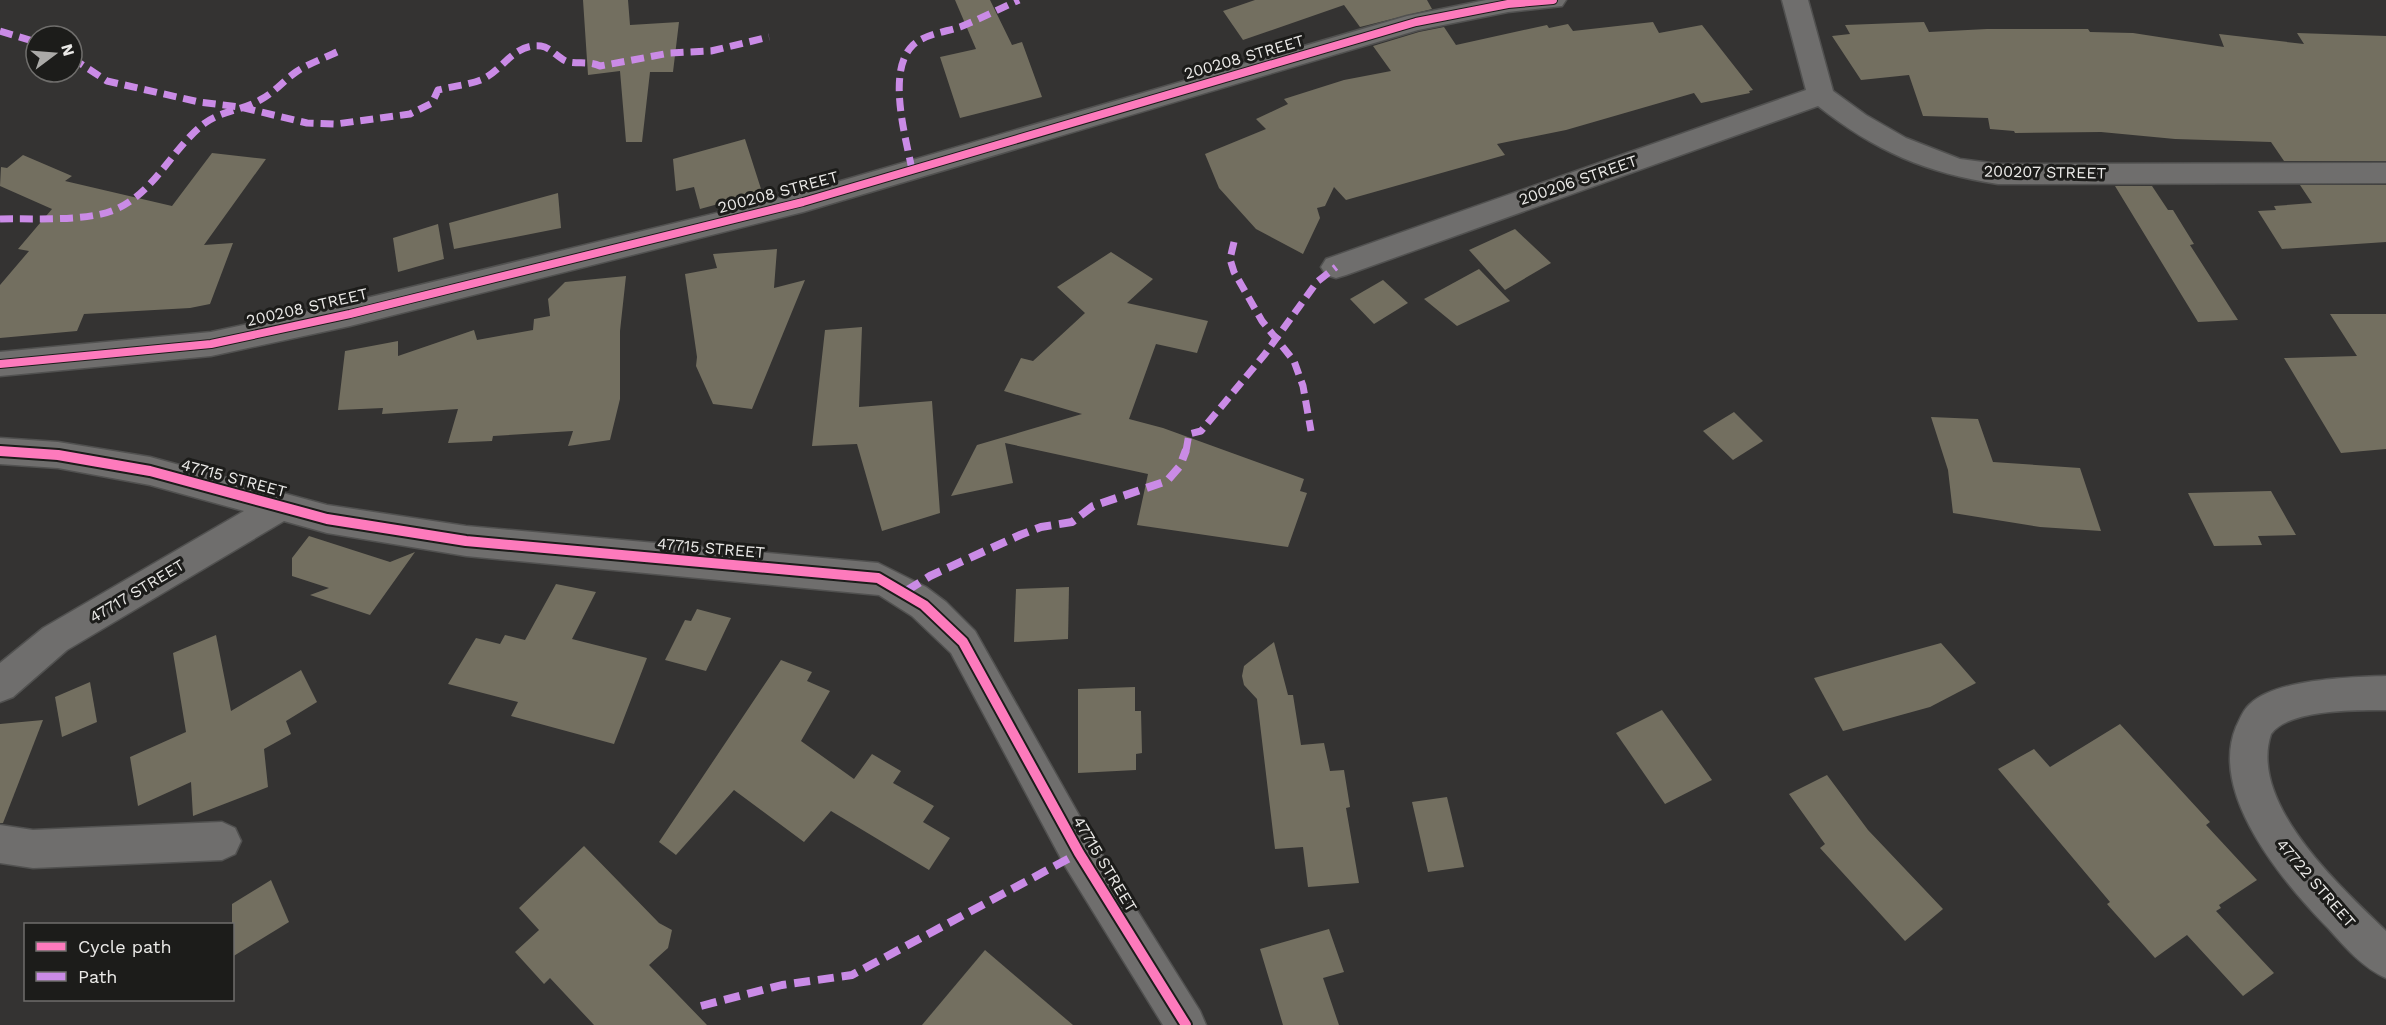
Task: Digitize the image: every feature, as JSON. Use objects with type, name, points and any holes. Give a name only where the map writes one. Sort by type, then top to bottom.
[{"type":"street","name":"200208 STREET","points":[[0,364],[211,344],[350,314],[803,202],[1416,22],[1508,4],[1553,0]]},
{"type":"street","points":[[1795,0],[1821,95]]},
{"type":"street","name":"200207 STREET","points":[[1821,95],[1856,122],[1896,145],[1957,168],[1998,174],[2386,173]]},
{"type":"street","name":"200206 STREET","points":[[1336,267],[1821,95]]},
{"type":"street","name":"47715 STREET","points":[[0,451],[58,455],[150,471],[327,519],[466,541],[878,578],[906,591],[936,612],[963,642],[1079,853],[1186,1025]]},
{"type":"street","name":"47717 STREET","points":[[0,685],[55,639],[280,506]]},
{"type":"street","name":"47722 STREET","points":[[2386,693],[2348,693],[2284,705],[2262,715],[2248,739],[2252,789],[2275,836],[2338,911],[2386,958]]},
{"type":"street","points":[[0,844],[33,849],[222,841]]},
{"type":"building","points":[[583,0],[628,0],[630,25],[679,22],[673,72],[650,72],[642,142],[626,142],[620,71],[588,75]]},
{"type":"building","points":[[955,0],[990,0],[1012,45],[1022,42],[1042,97],[960,118],[940,57],[976,49]]},
{"type":"building","points":[[1255,0],[1427,0],[1432,9],[1360,27],[1344,5],[1243,40],[1223,11]]},
{"type":"building","points":[[1653,22],[1659,33],[1702,25],[1753,90],[1749,91],[1750,93],[1701,103],[1694,93],[1566,130],[1497,144],[1505,155],[1346,200],[1334,187],[1325,206],[1317,208],[1320,218],[1303,254],[1256,229],[1219,188],[1205,154],[1266,129],[1256,119],[1288,104],[1284,99],[1344,80],[1391,71],[1373,46],[1419,32],[1444,27],[1456,45],[1547,25],[1549,28],[1568,24],[1573,31]]},
{"type":"building","points":[[1924,22],[1929,32],[1987,29],[2088,29],[2090,32],[2133,33],[2224,47],[2219,34],[2304,44],[2297,33],[2386,36],[2386,161],[2284,161],[2271,142],[2175,139],[2101,132],[2015,133],[2014,131],[1990,129],[1988,118],[1923,116],[1909,75],[1861,80],[1832,36],[1850,34],[1845,25]]},
{"type":"building","points":[[745,139],[762,192],[700,209],[694,187],[676,191],[673,159]]},
{"type":"building","points":[[212,153],[266,159],[204,245],[233,243],[210,304],[190,308],[84,314],[77,331],[0,338],[0,285],[29,251],[18,249],[52,209],[0,186],[1,167],[7,168],[23,155],[72,176],[65,181],[172,206]]},
{"type":"building","points":[[2300,185],[2386,185],[2386,242],[2282,249],[2258,211],[2276,210],[2274,206],[2312,203]]},
{"type":"building","points":[[2115,186],[2152,186],[2168,210],[2173,210],[2194,244],[2190,245],[2238,320],[2198,322]]},
{"type":"building","points":[[558,193],[561,228],[454,249],[449,223]]},
{"type":"building","points":[[438,224],[444,259],[398,272],[393,238]]},
{"type":"building","points":[[1515,229],[1551,263],[1505,290],[1469,250]]},
{"type":"building","points":[[777,249],[774,288],[805,280],[752,409],[713,404],[696,366],[697,357],[685,274],[717,268],[713,254]]},
{"type":"building","points":[[1111,252],[1153,279],[1127,303],[1208,321],[1197,353],[1156,344],[1129,419],[1163,428],[1304,479],[1300,491],[1307,493],[1288,547],[1137,525],[1148,474],[1005,443],[1013,483],[951,496],[977,445],[1082,414],[1004,391],[1021,358],[1033,361],[1085,313],[1057,287]]},
{"type":"building","points":[[1479,269],[1510,301],[1457,326],[1424,299]]},
{"type":"building","points":[[626,276],[620,331],[620,399],[610,440],[568,446],[573,431],[493,436],[492,441],[448,443],[458,409],[382,414],[383,408],[338,410],[345,351],[398,341],[398,356],[474,330],[477,340],[533,330],[534,319],[550,316],[548,299],[565,282]]},
{"type":"building","points":[[1383,280],[1408,303],[1374,324],[1350,299]]},
{"type":"building","points":[[2330,314],[2386,314],[2386,449],[2341,453],[2284,358],[2357,356]]},
{"type":"building","points":[[862,327],[859,407],[932,401],[940,513],[882,531],[857,444],[812,446],[825,330]]},
{"type":"building","points":[[1734,412],[1763,441],[1733,460],[1703,431]]},
{"type":"building","points":[[1931,417],[1978,419],[1993,462],[2080,468],[2101,531],[2040,527],[1953,513],[1948,470]]},
{"type":"building","points":[[2271,491],[2296,535],[2258,536],[2262,545],[2214,546],[2188,493]]},
{"type":"building","points":[[309,536],[390,562],[415,552],[370,615],[310,595],[329,588],[292,576],[292,558]]},
{"type":"building","points":[[556,584],[596,592],[572,639],[647,658],[614,744],[511,716],[518,702],[448,684],[476,638],[500,644],[505,635],[525,640]]},
{"type":"building","points":[[1069,587],[1068,639],[1014,642],[1016,589]]},
{"type":"building","points":[[697,609],[731,618],[706,671],[665,660],[685,620],[691,621]]},
{"type":"building","points":[[216,635],[231,711],[301,670],[317,702],[286,721],[291,734],[264,749],[268,787],[193,816],[191,782],[138,806],[130,757],[186,732],[173,653]]},
{"type":"building","points":[[1274,642],[1288,695],[1293,695],[1301,745],[1324,743],[1330,771],[1344,770],[1350,807],[1346,808],[1359,883],[1308,887],[1303,847],[1275,849],[1257,699],[1244,685],[1242,676],[1244,666]]},
{"type":"building","points":[[1941,643],[1976,683],[1930,707],[1843,731],[1814,678]]},
{"type":"building","points":[[781,660],[812,672],[807,681],[830,691],[801,741],[854,779],[872,754],[901,771],[893,783],[934,806],[923,822],[950,838],[929,870],[831,811],[804,842],[734,790],[676,855],[659,842]]},
{"type":"building","points":[[90,682],[97,722],[62,737],[55,697]]},
{"type":"building","points":[[1135,687],[1135,711],[1141,711],[1142,753],[1136,754],[1136,770],[1078,773],[1078,689]]},
{"type":"building","points":[[1662,710],[1712,780],[1665,804],[1616,733]]},
{"type":"building","points":[[43,720],[3,823],[0,823],[0,724]]},
{"type":"building","points":[[2120,724],[2210,822],[2206,825],[2257,880],[2219,905],[2221,908],[2216,911],[2274,973],[2243,996],[2187,935],[2155,958],[2107,904],[2110,902],[1998,769],[2034,749],[2050,767]]},
{"type":"building","points":[[1827,775],[1868,830],[1943,909],[1905,941],[1820,848],[1825,844],[1789,794]]},
{"type":"building","points":[[1447,797],[1464,867],[1428,872],[1412,802]]},
{"type":"building","points":[[584,846],[659,923],[672,930],[668,948],[649,965],[707,1025],[594,1025],[550,978],[544,984],[515,952],[539,930],[519,908]]},
{"type":"building","points":[[271,880],[289,922],[234,956],[232,904]]},
{"type":"building","points":[[1329,929],[1344,972],[1323,978],[1339,1025],[1283,1025],[1260,949]]},
{"type":"building","points":[[985,950],[1073,1025],[922,1025]]},
{"type":"marked path","points":[[912,170],[900,104],[901,70],[905,55],[913,45],[925,38],[964,25],[1019,0]]},
{"type":"marked path","points":[[0,31],[24,38]]},
{"type":"marked path","points":[[84,66],[107,81],[199,102],[240,107],[307,123],[336,124],[410,114],[432,103],[438,90],[484,78],[499,68],[513,53],[529,47],[543,46],[567,62],[591,62],[600,66],[670,53],[711,51],[769,37]]},
{"type":"marked path","points":[[0,219],[96,216],[115,210],[141,193],[157,177],[179,147],[206,122],[259,101],[276,90],[296,72],[337,52]]},
{"type":"marked path","points":[[1234,242],[1230,259],[1234,272],[1262,321],[1294,361],[1303,386],[1311,431]]},
{"type":"marked path","points":[[906,591],[930,576],[1020,535],[1041,527],[1072,522],[1093,506],[1167,481],[1182,460],[1189,434],[1201,431],[1265,354],[1317,282],[1336,267]]},
{"type":"marked path","points":[[701,1006],[782,985],[852,975],[1079,853]]},
{"type":"cycle path","points":[[0,364],[211,344],[350,314],[803,202],[1416,22],[1508,4],[1553,0]]},
{"type":"cycle path","points":[[0,451],[58,455],[150,471],[327,519],[466,541],[878,578],[891,584],[924,605],[963,642],[1079,853],[1186,1025]]}]
